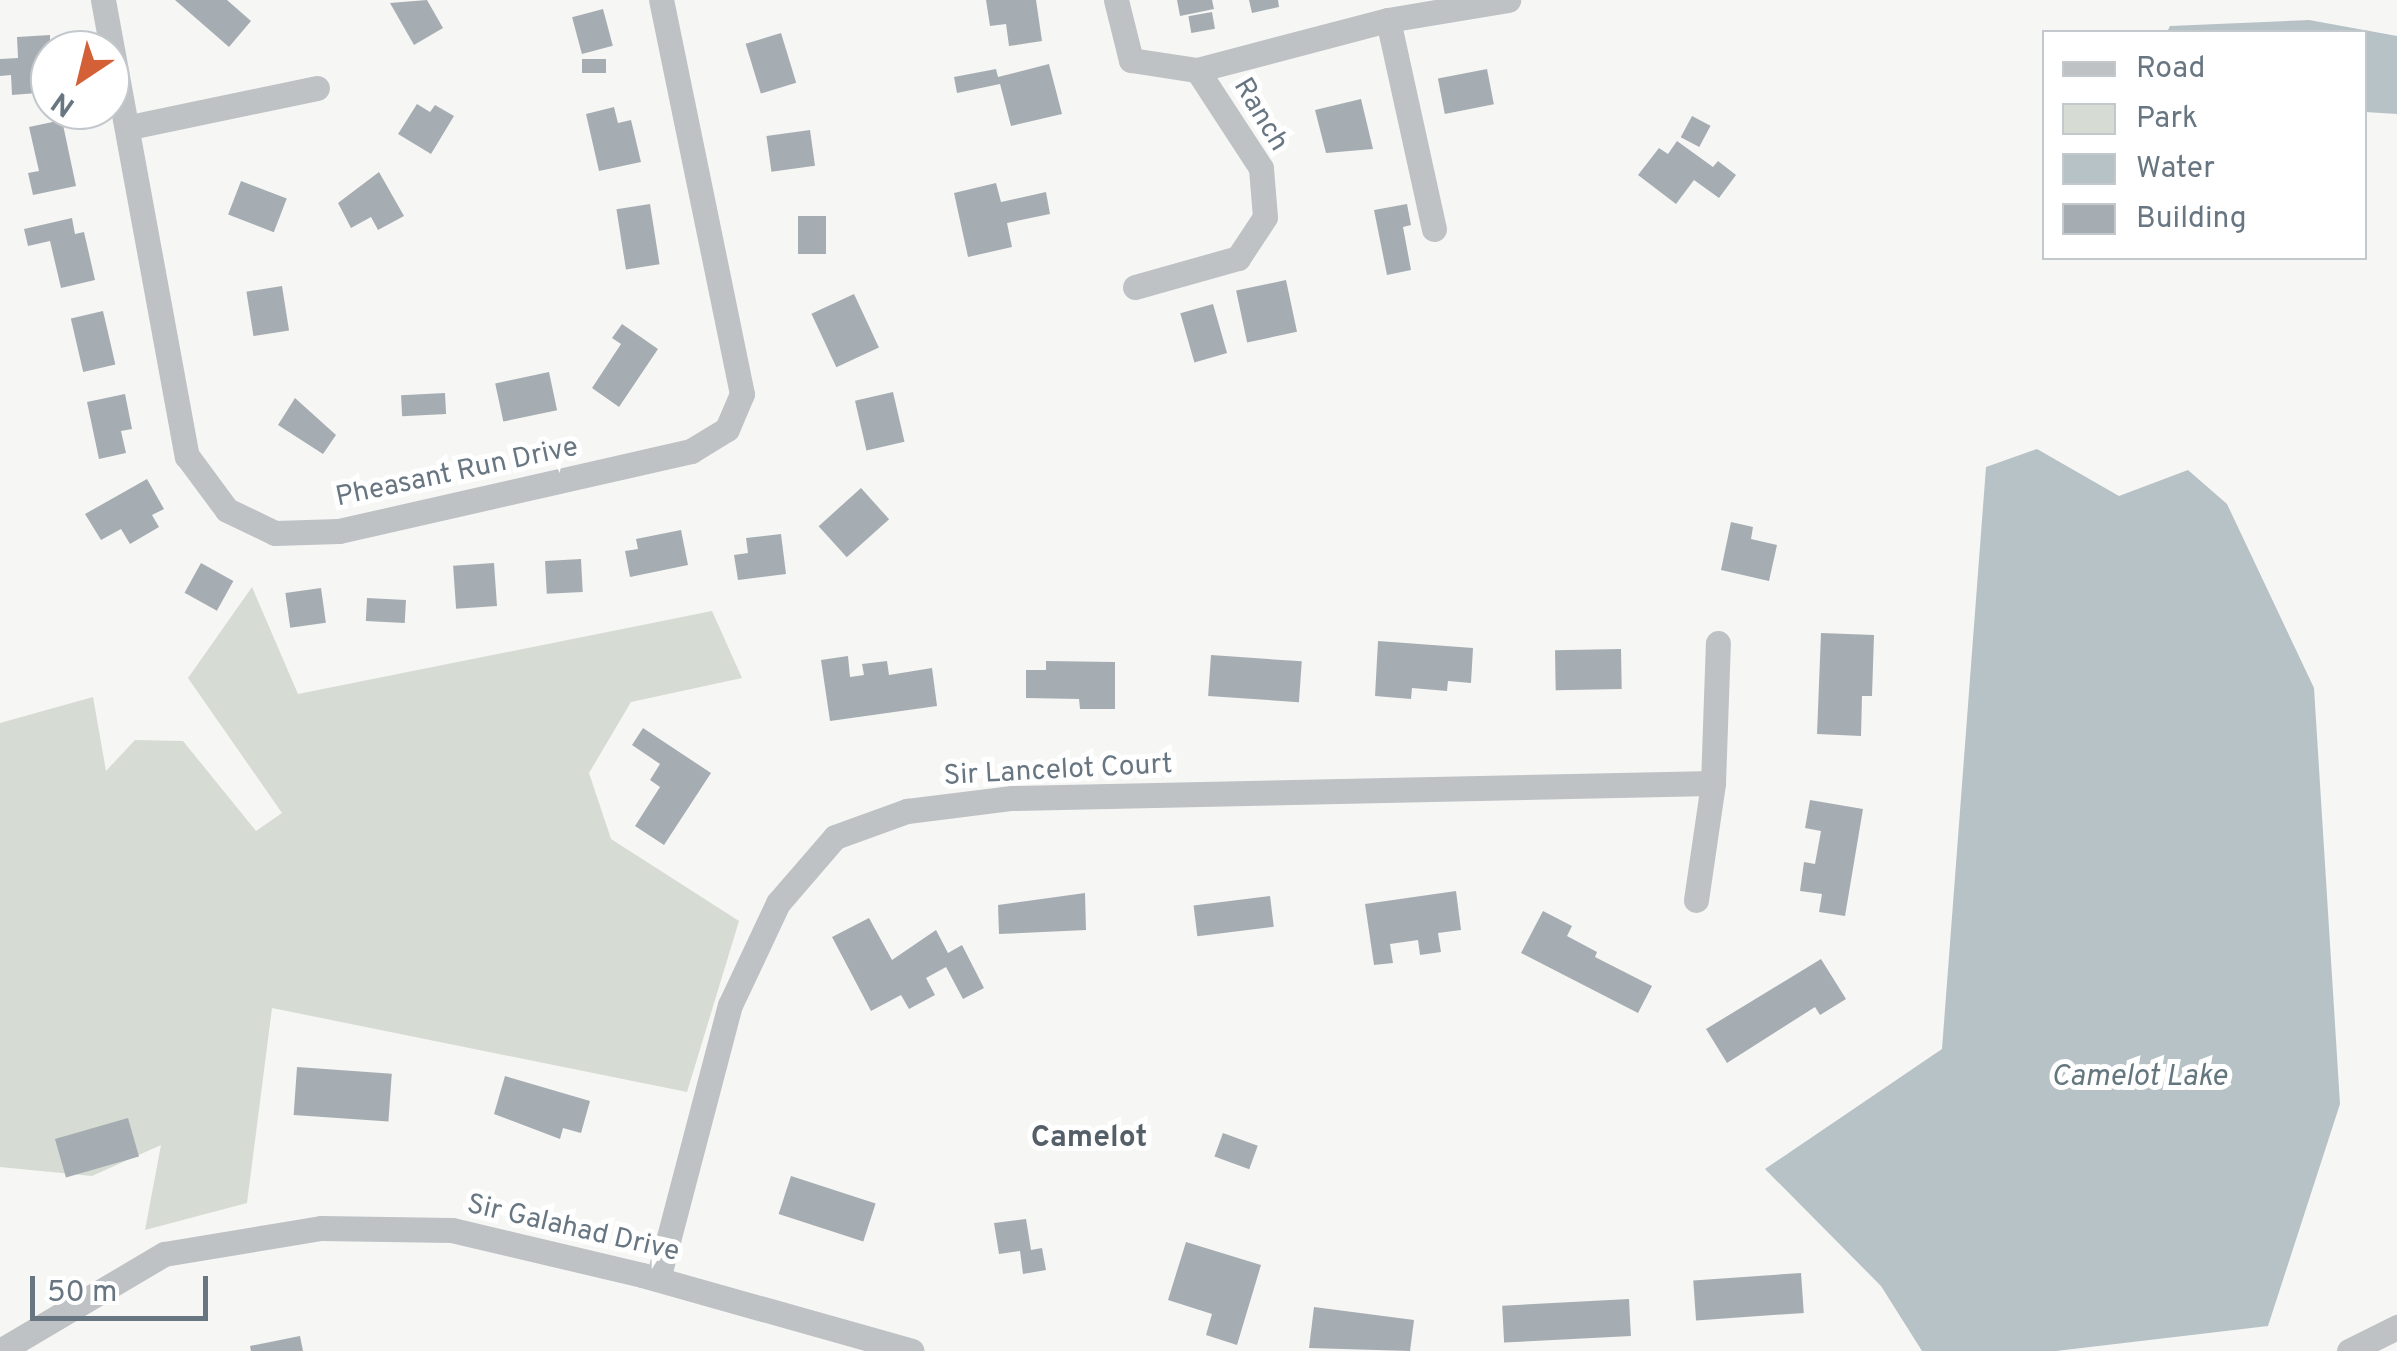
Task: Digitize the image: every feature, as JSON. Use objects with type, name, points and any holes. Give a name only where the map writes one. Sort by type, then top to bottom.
[{"type":"street","name":"Pheasant Run Drive","points":[[102,0],[109,30]]},
{"type":"street","name":"Pheasant Run Drive","points":[[130,127],[186,456],[226,510],[275,534],[340,531],[691,451],[728,429],[742,394],[662,0]]},
{"type":"street","points":[[1116,0],[1131,60],[1197,70],[1388,20],[1508,0]]},
{"type":"street","points":[[1388,20],[1434,229]]},
{"type":"street","name":"Ranch","points":[[1135,287],[1238,258],[1265,217],[1260,168],[1197,70]]},
{"type":"street","points":[[130,127],[317,88]]},
{"type":"street","points":[[1696,900],[1713,783],[1718,644]]},
{"type":"street","name":"Sir Lancelot Court","points":[[658,1279],[730,1005],[778,903],[836,838],[908,812],[1012,798],[1713,783]]},
{"type":"street","name":"Sir Galahad Drive","points":[[0,1350],[164,1254],[321,1228],[452,1230],[658,1279],[912,1351]]},
{"type":"street","points":[[2349,1351],[2397,1327]]},
{"type":"green space","points":[[252,587],[298,694],[712,611],[742,678],[631,702],[589,773],[611,839],[739,921],[687,1092],[272,1008],[247,1203],[145,1230],[161,1145],[92,1176],[0,1167],[0,723],[93,697],[106,771],[135,740],[183,741],[256,831],[282,813],[188,678]]},
{"type":"water","points":[[2309,20],[2364,30],[2168,30],[2170,26]]},
{"type":"water","points":[[2367,31],[2397,36],[2397,114],[2367,112]]},
{"type":"water","name":"Camelot Lake","points":[[2037,449],[2119,496],[2188,470],[2227,504],[2314,688],[2340,1104],[2268,1326],[2056,1351],[1922,1351],[1881,1286],[1765,1169],[1942,1049],[1986,467]]},
{"type":"building","points":[[175,0],[227,0],[251,21],[229,47]]},
{"type":"building","points":[[427,0],[443,28],[414,45],[390,3]]},
{"type":"building","points":[[986,0],[1036,0],[1042,41],[1009,46],[1006,24],[990,26]]},
{"type":"building","points":[[1177,0],[1212,0],[1214,9],[1180,16]]},
{"type":"building","points":[[1249,0],[1278,0],[1279,7],[1252,13]]},
{"type":"building","points":[[603,9],[613,46],[582,54],[572,17]]},
{"type":"building","points":[[1212,12],[1215,29],[1191,33],[1188,16]]},
{"type":"building","points":[[781,33],[796,83],[761,94],[746,44]]},
{"type":"building","points":[[30,36],[30,94],[12,95],[11,75],[0,76],[0,59],[18,58],[17,37]]},
{"type":"building","points":[[582,59],[606,59],[606,73],[582,73]]},
{"type":"building","points":[[1049,64],[1062,114],[1011,126],[1000,84],[957,93],[954,77],[996,69],[998,77]]},
{"type":"building","points":[[1487,69],[1494,104],[1445,114],[1438,79]]},
{"type":"building","points":[[1361,99],[1373,149],[1326,153],[1315,110]]},
{"type":"building","points":[[417,104],[430,112],[435,105],[454,116],[431,154],[398,134]]},
{"type":"building","points":[[614,107],[618,123],[631,120],[641,162],[599,171],[586,114]]},
{"type":"building","points":[[1692,116],[1711,126],[1699,147],[1681,137]]},
{"type":"building","points":[[29,127],[64,130],[76,186],[33,195],[28,173],[39,171]]},
{"type":"building","points":[[810,130],[815,166],[771,172],[766,136]]},
{"type":"building","points":[[1677,141],[1713,167],[1718,161],[1736,175],[1719,198],[1694,180],[1676,204],[1638,175],[1659,148],[1668,154]]},
{"type":"building","points":[[379,172],[404,216],[378,230],[371,217],[351,228],[338,203]]},
{"type":"building","points":[[241,181],[287,199],[274,232],[228,215]]},
{"type":"building","points":[[996,183],[1001,202],[1046,192],[1050,214],[1007,223],[1012,247],[968,257],[954,193]]},
{"type":"building","points":[[650,204],[660,264],[626,270],[616,209]]},
{"type":"building","points":[[1407,204],[1411,225],[1403,227],[1411,270],[1387,275],[1374,210]]},
{"type":"building","points":[[798,216],[826,216],[826,254],[798,254]]},
{"type":"building","points":[[72,218],[75,234],[84,232],[95,280],[61,288],[50,241],[28,246],[24,229]]},
{"type":"building","points":[[1286,280],[1297,332],[1247,342],[1236,291]]},
{"type":"building","points":[[282,286],[289,330],[253,336],[246,292]]},
{"type":"building","points":[[854,294],[879,347],[836,367],[811,314]]},
{"type":"building","points":[[1213,304],[1227,353],[1194,362],[1180,313]]},
{"type":"building","points":[[103,311],[115,365],[83,372],[71,318]]},
{"type":"building","points":[[622,324],[658,349],[619,407],[592,388],[621,344],[612,338]]},
{"type":"building","points":[[549,372],[557,410],[503,422],[495,383]]},
{"type":"building","points":[[893,392],[904,442],[866,450],[855,401]]},
{"type":"building","points":[[445,393],[446,414],[402,416],[401,395]]},
{"type":"building","points":[[125,394],[132,429],[121,431],[126,453],[99,459],[87,402]]},
{"type":"building","points":[[295,398],[336,435],[323,454],[278,425]]},
{"type":"building","points":[[147,479],[164,509],[152,515],[159,527],[130,544],[121,529],[101,540],[85,514]]},
{"type":"building","points":[[861,488],[889,519],[847,557],[819,526]]},
{"type":"building","points":[[1731,522],[1753,527],[1751,539],[1777,545],[1769,581],[1721,570]]},
{"type":"building","points":[[681,530],[688,565],[630,577],[625,551],[638,549],[636,539]]},
{"type":"building","points":[[781,534],[786,574],[738,580],[734,555],[748,553],[746,538]]},
{"type":"building","points":[[581,559],[583,592],[547,594],[545,561]]},
{"type":"building","points":[[201,563],[233,581],[217,611],[185,593]]},
{"type":"building","points":[[494,563],[497,606],[456,609],[453,566]]},
{"type":"building","points":[[321,588],[326,623],[290,628],[285,593]]},
{"type":"building","points":[[367,598],[406,600],[405,623],[366,621]]},
{"type":"building","points":[[1821,633],[1874,635],[1872,696],[1862,696],[1861,736],[1817,734]]},
{"type":"building","points":[[1378,641],[1473,648],[1471,683],[1448,681],[1447,691],[1412,688],[1411,699],[1375,696]]},
{"type":"building","points":[[1621,649],[1622,689],[1556,690],[1555,650]]},
{"type":"building","points":[[1211,655],[1302,661],[1299,702],[1208,696]]},
{"type":"building","points":[[848,656],[850,677],[864,675],[862,664],[887,661],[889,675],[932,668],[937,706],[830,721],[821,660]]},
{"type":"building","points":[[1046,661],[1115,662],[1115,709],[1080,709],[1079,699],[1026,698],[1026,670],[1046,670]]},
{"type":"building","points":[[643,728],[711,773],[664,845],[635,826],[660,787],[650,780],[660,764],[632,745]]},
{"type":"building","points":[[1810,800],[1863,809],[1845,916],[1819,912],[1822,894],[1800,891],[1804,862],[1815,864],[1821,831],[1805,828]]},
{"type":"building","points":[[1456,891],[1461,930],[1438,933],[1441,952],[1420,955],[1418,940],[1390,944],[1393,963],[1374,965],[1365,904]]},
{"type":"building","points":[[1085,893],[1086,930],[999,934],[998,905]]},
{"type":"building","points":[[1270,896],[1274,927],[1197,936],[1194,905]]},
{"type":"building","points":[[1543,911],[1572,926],[1567,936],[1597,952],[1595,957],[1652,986],[1638,1013],[1521,953]]},
{"type":"building","points":[[869,918],[892,960],[936,930],[948,953],[962,945],[984,988],[963,999],[946,967],[926,978],[935,995],[909,1009],[901,995],[871,1011],[832,937]]},
{"type":"building","points":[[1821,959],[1846,999],[1820,1015],[1815,1007],[1727,1063],[1706,1029]]},
{"type":"building","points":[[297,1067],[392,1074],[388,1122],[294,1115]]},
{"type":"building","points":[[505,1076],[590,1101],[581,1133],[563,1128],[560,1139],[494,1114]]},
{"type":"building","points":[[128,1118],[139,1156],[66,1177],[55,1139]]},
{"type":"building","points":[[1223,1133],[1258,1146],[1249,1169],[1214,1156]]},
{"type":"building","points":[[791,1176],[876,1204],[863,1242],[779,1214]]},
{"type":"building","points":[[1026,1219],[1031,1250],[1042,1248],[1046,1270],[1023,1274],[1020,1251],[999,1254],[994,1223]]},
{"type":"building","points":[[1186,1242],[1261,1265],[1237,1345],[1206,1335],[1212,1314],[1168,1300]]},
{"type":"building","points":[[1801,1273],[1804,1313],[1696,1320],[1693,1281]]},
{"type":"building","points":[[1629,1299],[1631,1336],[1504,1343],[1502,1306]]},
{"type":"building","points":[[1314,1307],[1414,1320],[1410,1351],[1309,1348]]},
{"type":"building","points":[[300,1336],[303,1351],[251,1351],[250,1346]]},
{"type":"district","name":"Camelot","points":[[1089,1139]]}]
